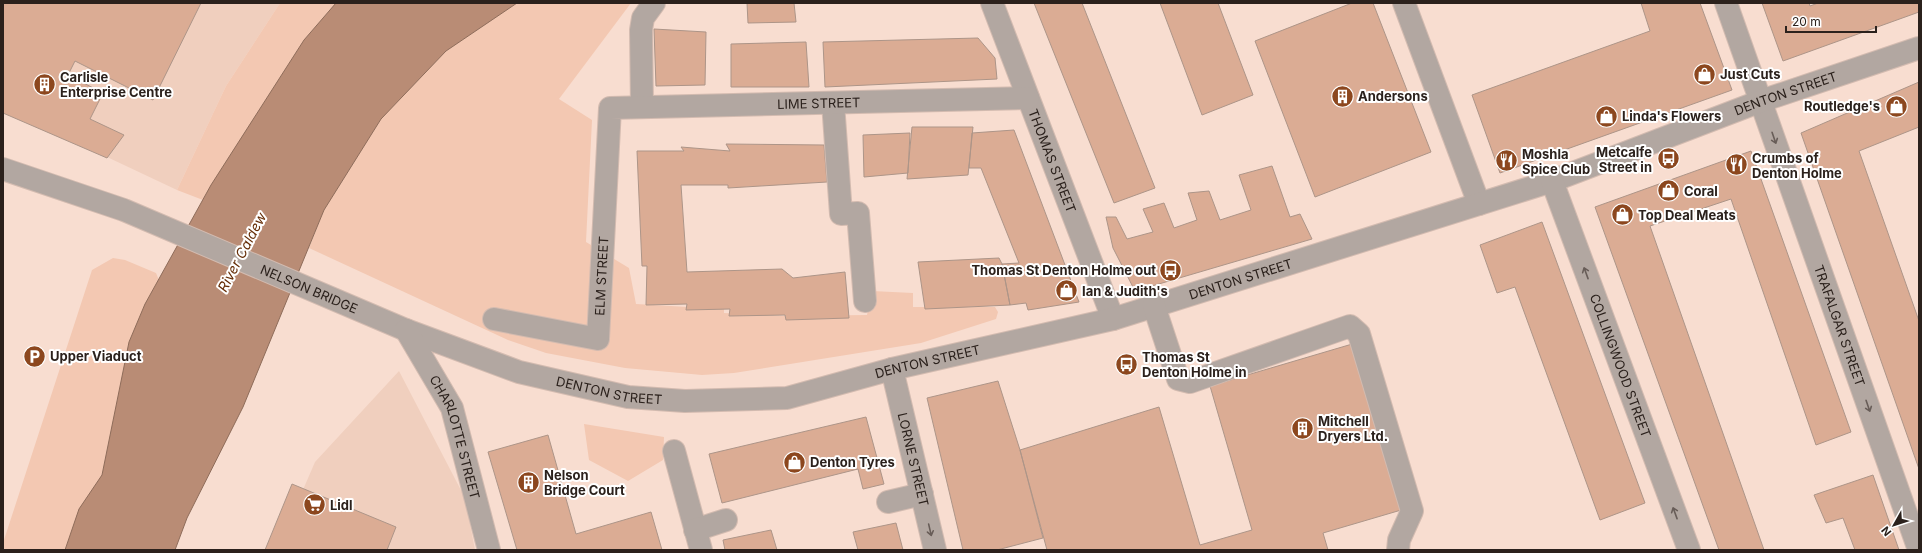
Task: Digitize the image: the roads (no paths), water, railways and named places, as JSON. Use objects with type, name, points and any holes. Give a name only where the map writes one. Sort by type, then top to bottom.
[{"type":"street","points":[[642,107],[641,30],[643,18],[654,3]]},
{"type":"street","name":"THOMAS STREET","points":[[992,3],[1113,319]]},
{"type":"street","points":[[1404,3],[1479,204]]},
{"type":"street","name":"TRAFALGAR STREET","points":[[1726,3],[1919,550]]},
{"type":"street","name":"DENTON STREET","points":[[406,330],[519,372],[628,397],[685,401],[787,398],[892,369],[1113,319],[1552,181],[1761,101],[1919,48]]},
{"type":"street","name":"LIME STREET","points":[[610,108],[1028,98]]},
{"type":"street","points":[[833,103],[841,214],[858,213],[865,301]]},
{"type":"street","name":"ELM STREET","points":[[494,319],[598,339],[610,108]]},
{"type":"street","name":"NELSON BRIDGE","points":[[3,169],[124,210],[406,330]]},
{"type":"street","name":"COLLINGWOOD STREET","points":[[1552,181],[1689,550]]},
{"type":"street","points":[[1154,306],[1178,379],[1190,382],[1350,326],[1359,334],[1412,511],[1399,540],[1398,550]]},
{"type":"street","name":"CHARLOTTE STREET","points":[[406,330],[452,408],[489,550]]},
{"type":"street","name":"LORNE STREET","points":[[892,369],[935,550]]},
{"type":"street","points":[[674,451],[698,540],[726,520]]},
{"type":"street","points":[[888,502],[922,494]]},
{"type":"water","name":"River Caldew","points":[[336,3],[517,3],[446,51],[381,119],[324,210],[243,407],[187,518],[175,550],[65,550],[79,509],[102,475],[129,342],[145,304],[211,185],[304,40]]},
{"type":"place","name":"Just Cuts","points":[[1705,74]]},
{"type":"place","name":"Carlisle Enterprise Centre","points":[[44,84]]},
{"type":"place","name":"Andersons","points":[[1343,96]]},
{"type":"place","name":"Routledge's","points":[[1896,106]]},
{"type":"place","name":"Linda's Flowers","points":[[1607,116]]},
{"type":"place","name":"Metcalfe Street in","points":[[1668,159]]},
{"type":"place","name":"Moshla Spice Club","points":[[1507,161]]},
{"type":"place","name":"Crumbs of Denton Holme","points":[[1737,165]]},
{"type":"place","name":"Coral","points":[[1669,191]]},
{"type":"place","name":"Top Deal Meats","points":[[1622,215]]},
{"type":"place","name":"Thomas St Denton Holme out","points":[[1171,270]]},
{"type":"place","name":"Ian & Judith's","points":[[1066,291]]},
{"type":"place","name":"Upper Viaduct","points":[[34,356]]},
{"type":"place","name":"Thomas St Denton Holme in","points":[[1127,364]]},
{"type":"place","name":"Mitchell Dryers Ltd.","points":[[1303,428]]},
{"type":"place","name":"Denton Tyres","points":[[795,462]]},
{"type":"place","name":"Nelson Bridge Court","points":[[529,482]]},
{"type":"place","name":"Lidl","points":[[314,505]]}]
